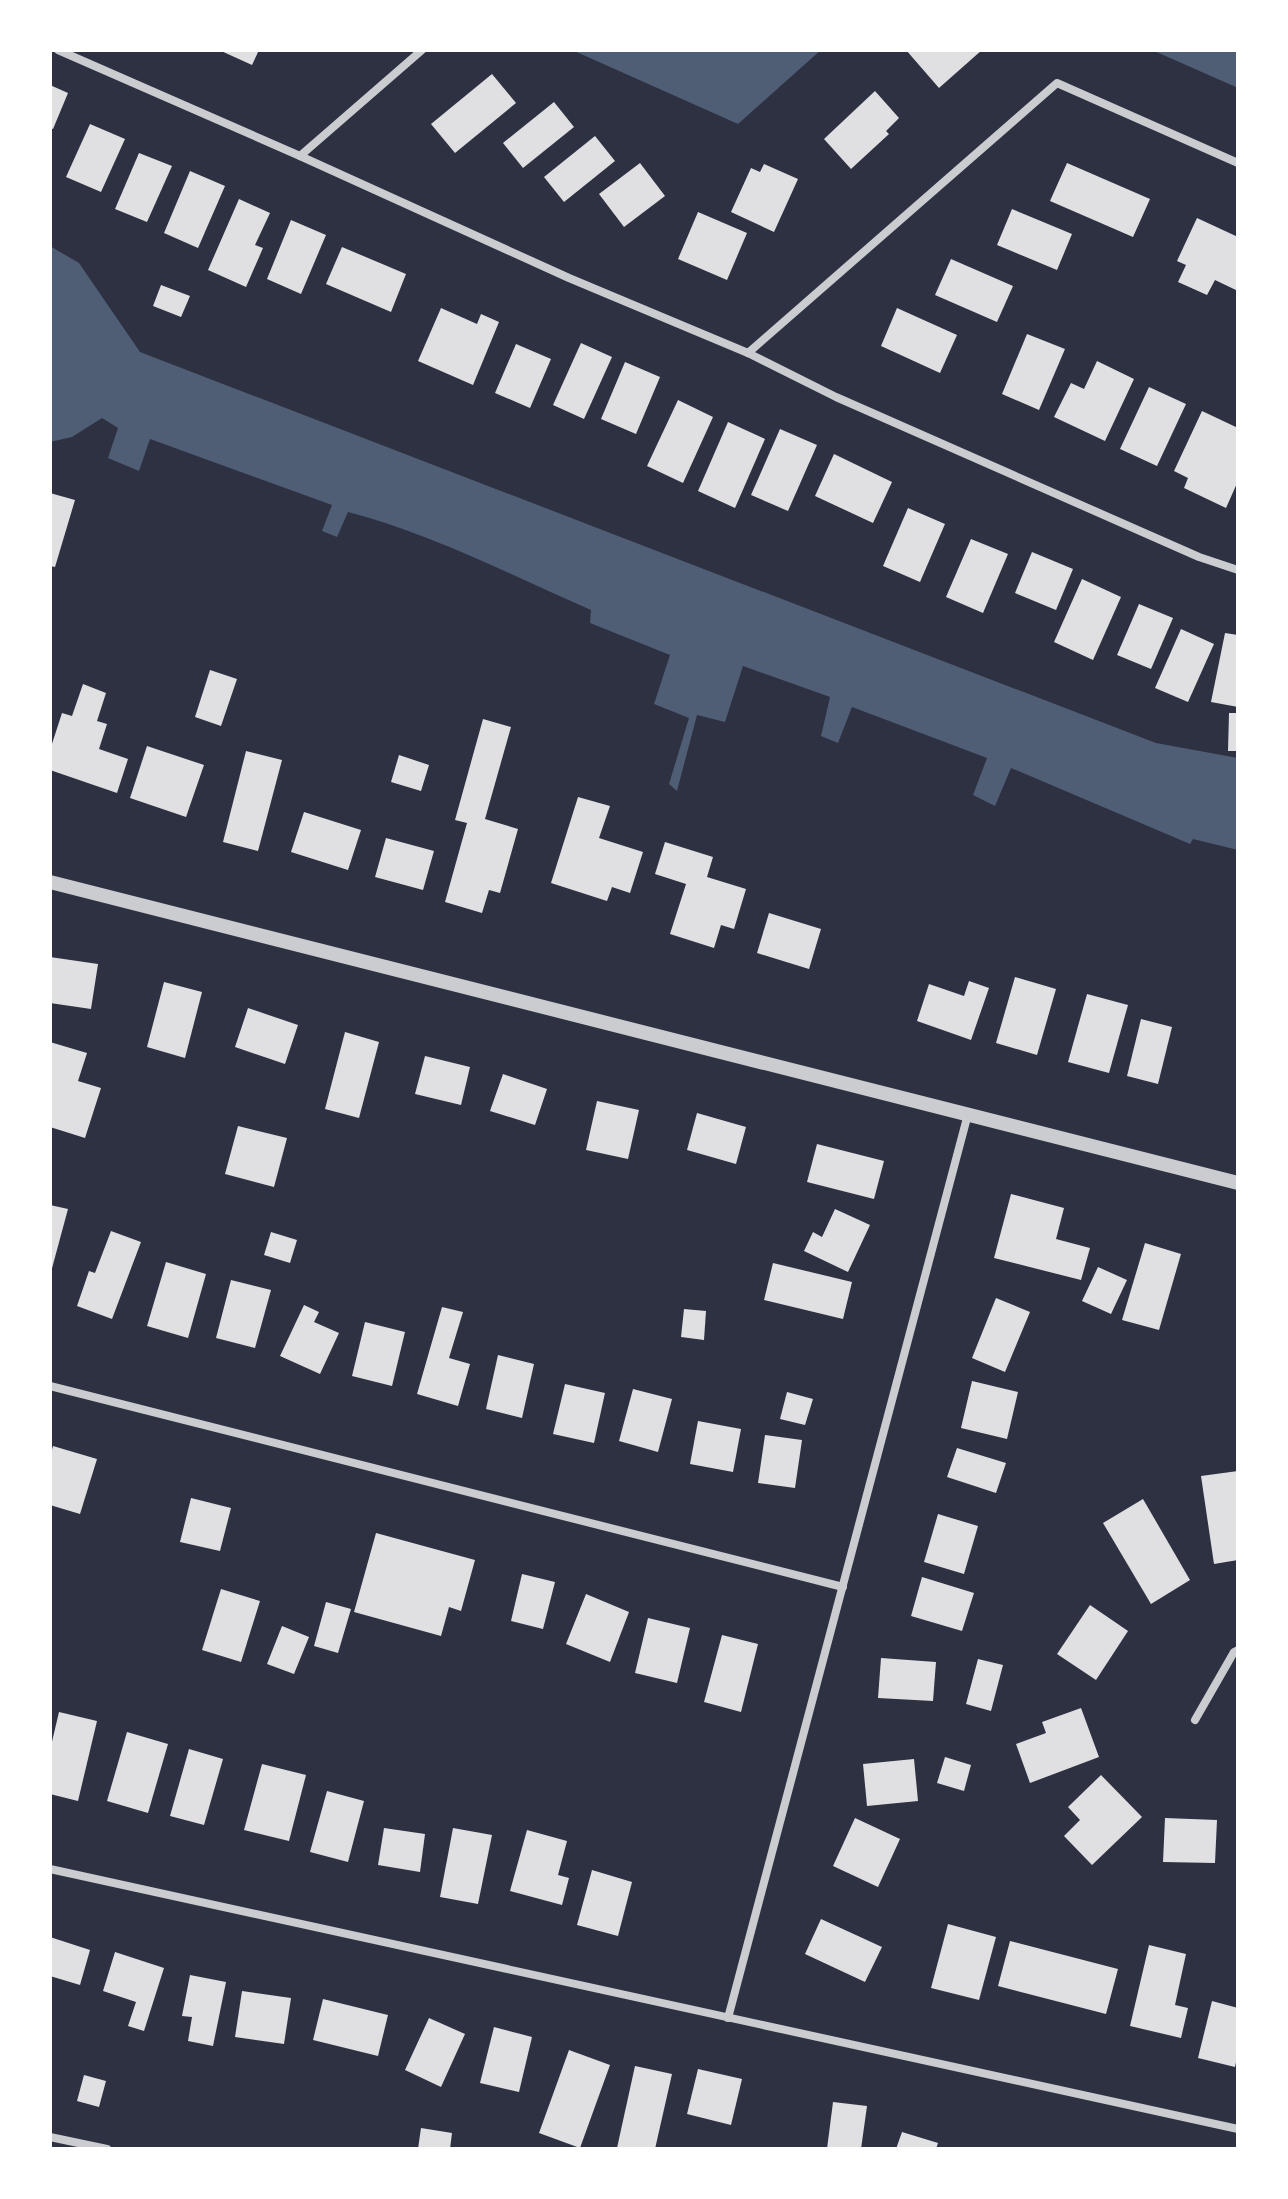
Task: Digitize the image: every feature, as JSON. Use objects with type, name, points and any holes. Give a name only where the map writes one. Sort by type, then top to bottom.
[{"type":"street","points":[[58,50],[569,278],[748,353],[836,397],[938,442],[1199,557],[1238,570]]},
{"type":"street","points":[[300,156],[422,50]]},
{"type":"street","points":[[748,353],[1057,83],[1238,163]]},
{"type":"street","points":[[50,882],[1238,1183]]},
{"type":"street","points":[[728,2018],[968,1114]]},
{"type":"street","points":[[50,1386],[843,1587]]},
{"type":"street","points":[[1195,1720],[1238,1650]]},
{"type":"street","points":[[50,1869],[1238,2129]]},
{"type":"street","points":[[50,2137],[107,2149]]},
{"type":"water","points":[[572,50],[821,50],[738,124]]},
{"type":"water","points":[[1152,50],[1238,50],[1238,88]]},
{"type":"water","points":[[50,246],[79,263],[140,352],[1156,743],[1238,758],[1238,850],[1193,839],[1190,844],[1011,768],[995,806],[973,795],[987,758],[852,707],[838,743],[821,736],[830,697],[743,666],[725,722],[697,715],[677,791],[669,784],[689,718],[654,704],[670,655],[590,623],[591,610],[441,543],[348,512],[337,537],[322,531],[332,505],[150,439],[139,471],[108,458],[118,428],[102,418],[72,437],[50,442]]},
{"type":"building","points":[[219,50],[259,50],[252,65]]},
{"type":"building","points":[[906,50],[982,50],[939,88]]},
{"type":"building","points":[[492,74],[516,103],[455,153],[431,124]]},
{"type":"building","points":[[50,85],[68,93],[53,129],[50,128]]},
{"type":"building","points":[[875,91],[899,118],[886,131],[889,134],[851,169],[824,139]]},
{"type":"building","points":[[554,102],[574,127],[523,168],[503,143]]},
{"type":"building","points":[[90,124],[125,139],[101,192],[66,177]]},
{"type":"building","points":[[595,136],[615,161],[564,202],[544,177]]},
{"type":"building","points":[[139,153],[172,166],[147,222],[115,209]]},
{"type":"building","points":[[640,163],[665,196],[624,227],[599,194]]},
{"type":"building","points":[[1067,163],[1150,199],[1133,237],[1050,201]]},
{"type":"building","points":[[764,164],[798,179],[774,232],[731,212],[751,168],[760,172]]},
{"type":"building","points":[[190,171],[225,186],[198,248],[164,233]]},
{"type":"building","points":[[239,199],[270,213],[255,245],[263,248],[246,287],[208,270]]},
{"type":"building","points":[[1012,209],[1072,234],[1057,270],[997,245]]},
{"type":"building","points":[[698,212],[747,233],[727,280],[678,259]]},
{"type":"building","points":[[1197,218],[1238,237],[1238,291],[1215,280],[1207,295],[1178,282],[1186,265],[1177,261]]},
{"type":"building","points":[[291,220],[326,235],[301,294],[267,279]]},
{"type":"building","points":[[342,247],[406,274],[391,312],[326,284]]},
{"type":"building","points":[[951,259],[1013,286],[997,322],[935,295]]},
{"type":"building","points":[[161,285],[190,296],[181,317],[153,306]]},
{"type":"building","points":[[441,308],[477,324],[481,314],[499,322],[473,385],[418,361]]},
{"type":"building","points":[[897,308],[957,335],[940,373],[881,346]]},
{"type":"building","points":[[1027,334],[1065,349],[1039,410],[1002,394]]},
{"type":"building","points":[[581,343],[612,357],[584,419],[553,405]]},
{"type":"building","points":[[516,344],[551,359],[530,408],[495,393]]},
{"type":"building","points":[[1097,361],[1134,379],[1105,441],[1054,417],[1071,383],[1084,389]]},
{"type":"building","points":[[625,362],[660,377],[636,434],[601,419]]},
{"type":"building","points":[[1149,387],[1186,404],[1157,466],[1120,449]]},
{"type":"building","points":[[678,400],[713,417],[683,483],[647,466]]},
{"type":"building","points":[[1202,411],[1238,428],[1238,481],[1226,508],[1184,488],[1188,478],[1174,471]]},
{"type":"building","points":[[728,422],[765,439],[735,508],[698,491]]},
{"type":"building","points":[[780,429],[817,445],[788,511],[751,495]]},
{"type":"building","points":[[834,454],[892,482],[873,523],[815,496]]},
{"type":"building","points":[[50,493],[75,500],[55,567],[50,566]]},
{"type":"building","points":[[908,508],[945,524],[920,582],[883,566]]},
{"type":"building","points":[[971,539],[1008,554],[983,613],[946,597]]},
{"type":"building","points":[[1032,552],[1073,569],[1056,610],[1015,593]]},
{"type":"building","points":[[1082,579],[1121,597],[1093,660],[1054,642]]},
{"type":"building","points":[[1139,604],[1173,618],[1151,669],[1117,655]]},
{"type":"building","points":[[1181,629],[1214,644],[1188,702],[1155,688]]},
{"type":"building","points":[[1225,633],[1238,635],[1238,707],[1211,702]]},
{"type":"building","points":[[210,670],[237,679],[221,726],[195,717]]},
{"type":"building","points":[[83,684],[106,693],[97,721],[107,724],[99,749],[128,759],[117,793],[50,770],[50,750],[62,713],[72,716]]},
{"type":"building","points":[[1229,713],[1238,713],[1238,751],[1228,751]]},
{"type":"building","points":[[483,719],[511,727],[485,819],[518,829],[500,893],[489,890],[482,913],[445,902],[467,823],[455,820]]},
{"type":"building","points":[[147,746],[204,765],[186,817],[130,798]]},
{"type":"building","points":[[246,751],[282,760],[258,851],[223,842]]},
{"type":"building","points":[[399,755],[429,765],[421,791],[391,782]]},
{"type":"building","points":[[578,797],[610,806],[599,838],[643,852],[630,893],[612,887],[607,901],[551,883]]},
{"type":"building","points":[[304,812],[361,830],[348,870],[291,852]]},
{"type":"building","points":[[386,838],[434,851],[423,890],[375,877]]},
{"type":"building","points":[[665,842],[713,857],[707,877],[746,889],[734,929],[721,925],[714,948],[670,934],[686,884],[655,874]]},
{"type":"building","points":[[769,913],[821,929],[809,969],[757,953]]},
{"type":"building","points":[[50,957],[98,964],[91,1009],[50,1003]]},
{"type":"building","points":[[1015,977],[1056,989],[1037,1055],[996,1043]]},
{"type":"building","points":[[969,981],[989,988],[971,1040],[917,1021],[929,984],[964,996]]},
{"type":"building","points":[[164,982],[202,992],[185,1058],[147,1047]]},
{"type":"building","points":[[1087,994],[1128,1005],[1109,1073],[1068,1062]]},
{"type":"building","points":[[248,1008],[298,1025],[285,1064],[235,1047]]},
{"type":"building","points":[[1141,1019],[1172,1027],[1158,1084],[1127,1076]]},
{"type":"building","points":[[345,1032],[379,1042],[359,1118],[325,1109]]},
{"type":"building","points":[[50,1042],[87,1053],[78,1081],[101,1088],[85,1138],[50,1127]]},
{"type":"building","points":[[425,1056],[470,1067],[461,1105],[415,1094]]},
{"type":"building","points":[[503,1074],[547,1089],[535,1125],[490,1111]]},
{"type":"building","points":[[597,1101],[639,1110],[628,1159],[586,1150]]},
{"type":"building","points":[[697,1113],[746,1127],[736,1164],[687,1150]]},
{"type":"building","points":[[238,1126],[287,1138],[274,1187],[225,1174]]},
{"type":"building","points":[[817,1144],[884,1161],[874,1199],[807,1182]]},
{"type":"building","points":[[1011,1194],[1064,1208],[1056,1239],[1090,1248],[1081,1280],[994,1258]]},
{"type":"building","points":[[50,1205],[68,1209],[51,1272],[50,1272]]},
{"type":"building","points":[[835,1209],[870,1225],[848,1272],[804,1251],[813,1232],[822,1237]]},
{"type":"building","points":[[111,1231],[141,1242],[112,1319],[77,1306],[89,1271],[95,1273]]},
{"type":"building","points":[[271,1232],[297,1240],[290,1263],[264,1255]]},
{"type":"building","points":[[1145,1243],[1181,1254],[1159,1330],[1122,1320]]},
{"type":"building","points":[[166,1262],[206,1274],[188,1338],[147,1326]]},
{"type":"building","points":[[773,1263],[852,1282],[843,1319],[764,1300]]},
{"type":"building","points":[[1098,1267],[1127,1280],[1111,1314],[1082,1301]]},
{"type":"building","points":[[231,1280],[271,1290],[255,1348],[216,1338]]},
{"type":"building","points":[[996,1298],[1030,1312],[1005,1372],[972,1358]]},
{"type":"building","points":[[304,1305],[319,1312],[314,1322],[339,1333],[320,1374],[280,1356]]},
{"type":"building","points":[[442,1307],[463,1312],[449,1358],[470,1364],[458,1406],[417,1394]]},
{"type":"building","points":[[684,1309],[706,1311],[704,1340],[681,1337]]},
{"type":"building","points":[[365,1322],[405,1332],[392,1386],[352,1376]]},
{"type":"building","points":[[498,1355],[534,1364],[522,1418],[486,1409]]},
{"type":"building","points":[[972,1381],[1018,1392],[1007,1439],[961,1428]]},
{"type":"building","points":[[565,1384],[605,1393],[594,1443],[553,1434]]},
{"type":"building","points":[[633,1389],[672,1399],[658,1452],[619,1441]]},
{"type":"building","points":[[787,1392],[813,1399],[805,1425],[780,1419]]},
{"type":"building","points":[[698,1421],[741,1429],[733,1472],[690,1464]]},
{"type":"building","points":[[765,1435],[802,1440],[795,1488],[758,1483]]},
{"type":"building","points":[[53,1446],[97,1459],[80,1514],[50,1505],[50,1457]]},
{"type":"building","points":[[957,1448],[1006,1463],[996,1493],[947,1477]]},
{"type":"building","points":[[1238,1471],[1238,1560],[1214,1564],[1201,1476]]},
{"type":"building","points":[[191,1498],[231,1508],[220,1551],[180,1542]]},
{"type":"building","points":[[1143,1499],[1190,1580],[1151,1604],[1103,1523]]},
{"type":"building","points":[[938,1514],[978,1526],[964,1574],[924,1562]]},
{"type":"building","points":[[376,1533],[475,1560],[461,1611],[449,1607],[441,1636],[354,1612]]},
{"type":"building","points":[[522,1574],[555,1582],[543,1629],[511,1621]]},
{"type":"building","points":[[922,1577],[974,1593],[962,1631],[911,1616]]},
{"type":"building","points":[[221,1589],[260,1601],[241,1662],[202,1650]]},
{"type":"building","points":[[586,1594],[629,1612],[610,1662],[566,1644]]},
{"type":"building","points":[[326,1602],[351,1609],[338,1653],[314,1646]]},
{"type":"building","points":[[1090,1605],[1128,1631],[1096,1680],[1057,1654]]},
{"type":"building","points":[[648,1618],[690,1628],[677,1683],[635,1673]]},
{"type":"building","points":[[282,1626],[309,1637],[294,1674],[267,1664]]},
{"type":"building","points":[[722,1635],[758,1644],[741,1712],[704,1702]]},
{"type":"building","points":[[881,1658],[936,1662],[933,1701],[878,1698]]},
{"type":"building","points":[[978,1659],[1003,1665],[991,1711],[966,1704]]},
{"type":"building","points":[[1081,1708],[1099,1757],[1030,1783],[1016,1744],[1046,1733],[1042,1722]]},
{"type":"building","points":[[59,1712],[97,1721],[78,1801],[50,1794],[50,1750]]},
{"type":"building","points":[[127,1732],[168,1744],[148,1813],[107,1801]]},
{"type":"building","points":[[189,1749],[223,1759],[204,1825],[170,1816]]},
{"type":"building","points":[[945,1757],[971,1765],[964,1791],[937,1783]]},
{"type":"building","points":[[914,1759],[918,1801],[867,1806],[863,1764]]},
{"type":"building","points":[[262,1764],[306,1775],[289,1841],[244,1830]]},
{"type":"building","points":[[1101,1775],[1142,1817],[1092,1865],[1064,1836],[1080,1820],[1068,1807]]},
{"type":"building","points":[[327,1791],[364,1801],[348,1862],[310,1852]]},
{"type":"building","points":[[855,1818],[900,1839],[878,1887],[833,1866]]},
{"type":"building","points":[[1165,1818],[1217,1820],[1215,1863],[1163,1862]]},
{"type":"building","points":[[384,1828],[425,1834],[420,1872],[378,1865]]},
{"type":"building","points":[[453,1828],[492,1835],[478,1904],[440,1897]]},
{"type":"building","points":[[527,1830],[567,1841],[558,1875],[569,1878],[562,1905],[510,1891]]},
{"type":"building","points":[[592,1870],[632,1882],[618,1936],[577,1925]]},
{"type":"building","points":[[821,1919],[882,1947],[865,1982],[805,1954]]},
{"type":"building","points":[[948,1924],[996,1937],[979,2000],[931,1988]]},
{"type":"building","points":[[50,1937],[90,1950],[80,1985],[50,1976]]},
{"type":"building","points":[[1010,1941],[1118,1969],[1106,2014],[998,1986]]},
{"type":"building","points":[[1149,1945],[1186,1954],[1175,2005],[1188,2008],[1181,2038],[1130,2026]]},
{"type":"building","points":[[115,1952],[164,1968],[144,2031],[128,2026],[136,2002],[103,1991]]},
{"type":"building","points":[[190,1975],[226,1982],[213,2046],[188,2041],[192,2017],[182,2016]]},
{"type":"building","points":[[242,1991],[291,1998],[284,2044],[235,2037]]},
{"type":"building","points":[[323,1999],[388,2015],[378,2056],[313,2040]]},
{"type":"building","points":[[1212,2001],[1238,2008],[1235,2067],[1198,2058]]},
{"type":"building","points":[[429,2018],[465,2034],[441,2087],[405,2070]]},
{"type":"building","points":[[494,2027],[532,2037],[519,2092],[480,2083]]},
{"type":"building","points":[[569,2050],[610,2065],[580,2148],[539,2133]]},
{"type":"building","points":[[635,2066],[672,2074],[655,2149],[617,2148]]},
{"type":"building","points":[[698,2069],[742,2079],[731,2125],[687,2114]]},
{"type":"building","points":[[84,2075],[106,2081],[99,2107],[77,2101]]},
{"type":"building","points":[[833,2102],[867,2106],[861,2149],[827,2149]]},
{"type":"building","points":[[421,2128],[452,2133],[450,2149],[418,2149]]},
{"type":"building","points":[[902,2132],[938,2143],[936,2149],[896,2149]]}]
